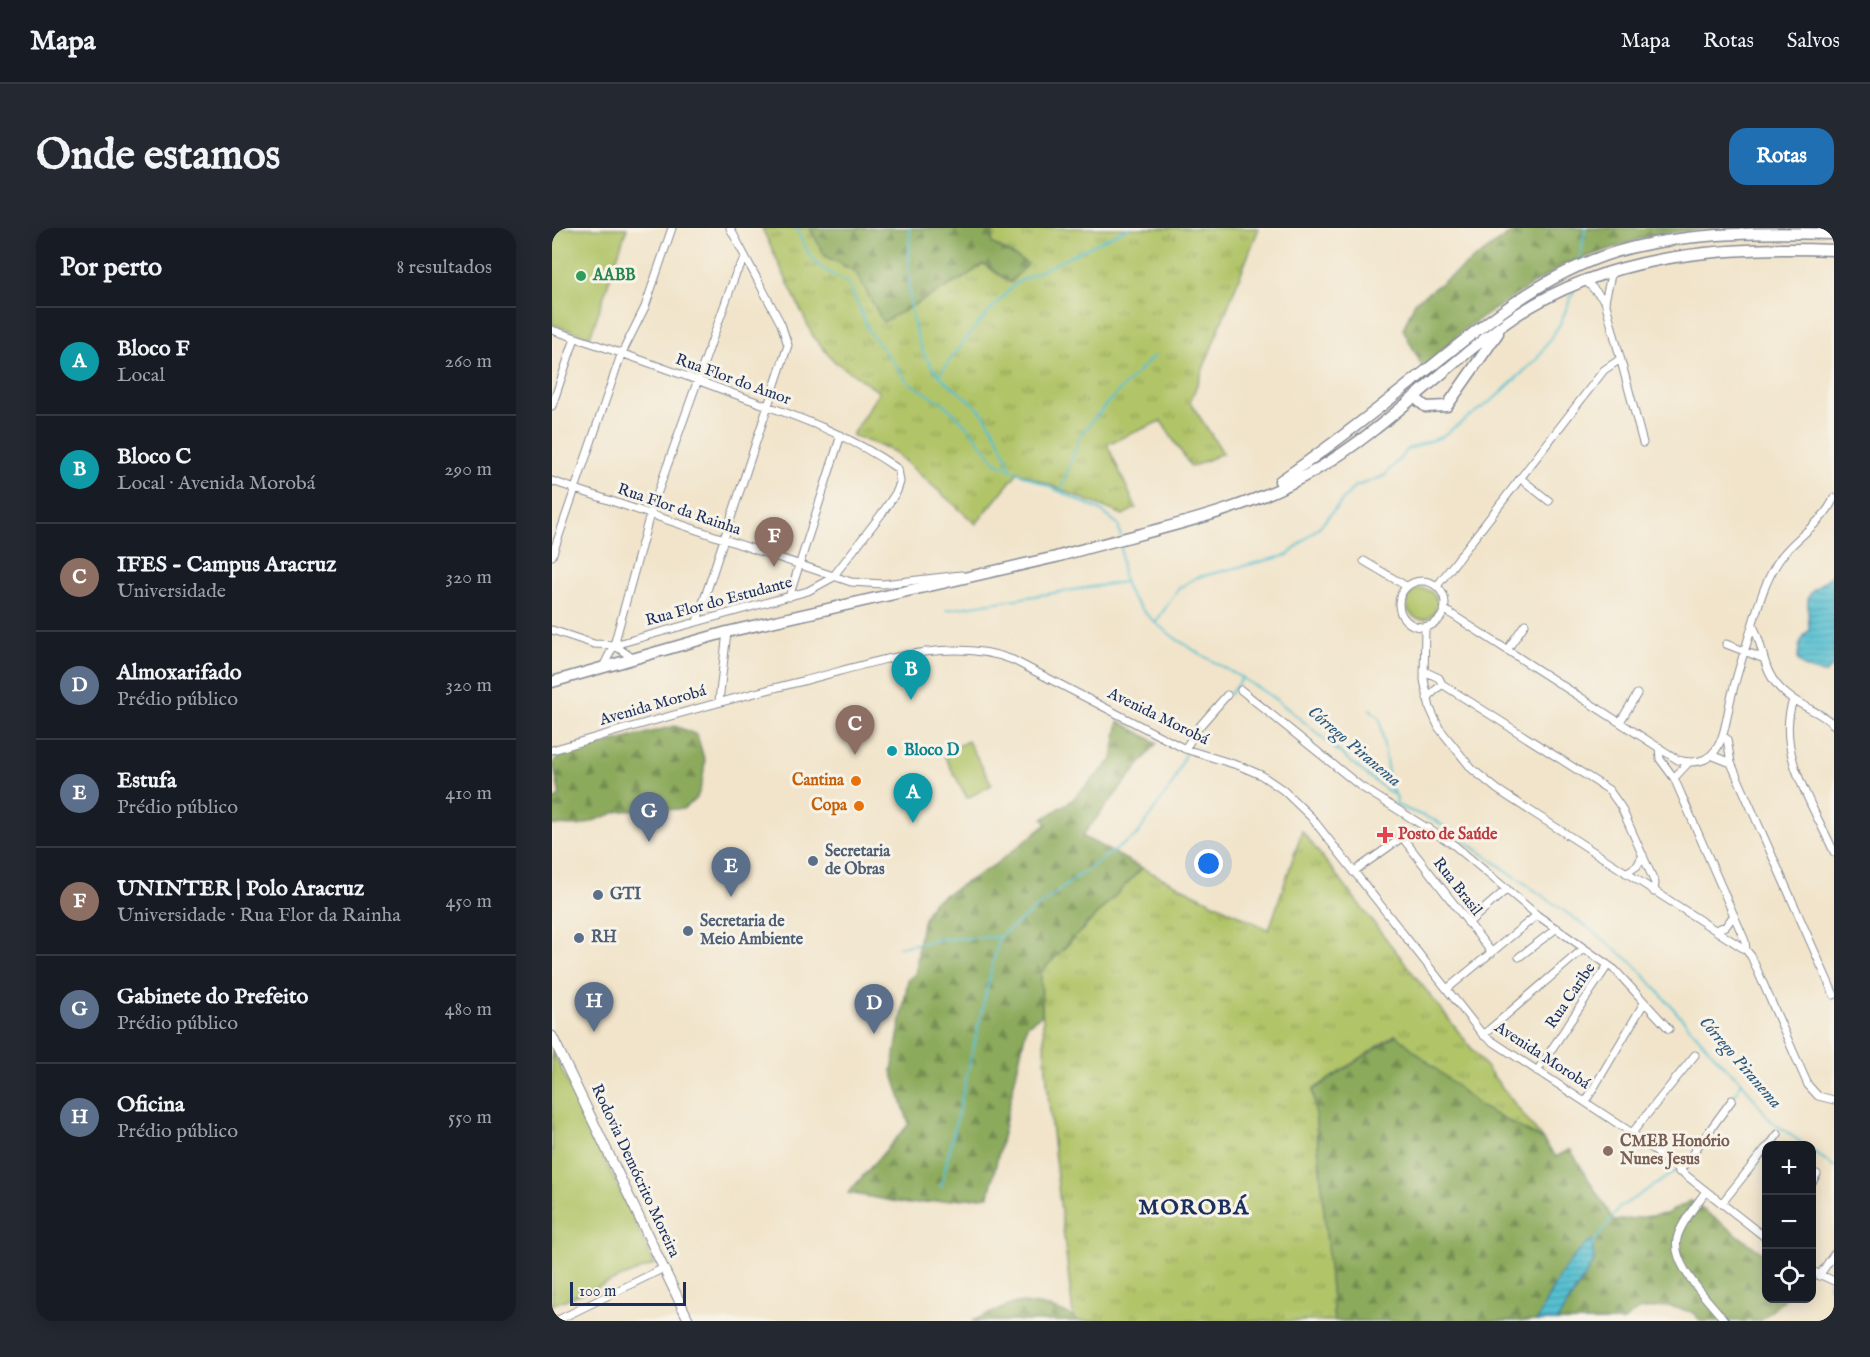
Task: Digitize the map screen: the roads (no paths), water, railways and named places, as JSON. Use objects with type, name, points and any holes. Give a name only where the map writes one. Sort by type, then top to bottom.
[{"type":"main road","points":[[1255,498],[1315,457],[1489,320],[1539,287],[1575,268],[1629,248],[1696,236],[1833,234]]},
{"type":"main road","points":[[552,682],[727,632],[1056,557],[1108,541],[1155,531],[1255,498],[1313,472],[1353,445],[1505,323],[1546,297],[1584,279],[1677,255],[1739,249],[1834,250]]},
{"type":"main road","points":[[1414,397],[1426,407],[1447,406],[1505,323]]},
{"type":"main road","points":[[1414,397],[1414,391],[1449,352]]},
{"type":"street","points":[[552,556],[621,355],[645,307],[672,228]]},
{"type":"street","points":[[697,621],[726,540],[788,345],[781,324],[730,228]]},
{"type":"street","points":[[603,667],[614,645],[650,514],[736,273],[745,259]]},
{"type":"street","points":[[1612,271],[1605,301],[1643,443]]},
{"type":"street","points":[[1584,279],[1605,301]]},
{"type":"street","name":"Rua Flor do Amor","points":[[552,330],[697,380],[841,435],[870,449],[898,469]]},
{"type":"street","points":[[552,406],[575,338]]},
{"type":"street","points":[[1437,586],[1604,370],[1619,360]]},
{"type":"street","points":[[789,597],[841,435]]},
{"type":"street","name":"Rua Flor do Estudante","points":[[552,630],[594,644],[614,645],[789,597],[820,586],[832,578],[897,491],[900,482],[898,469]]},
{"type":"street","points":[[1520,478],[1550,501]]},
{"type":"street","name":"Rua Flor da Rainha","points":[[552,482],[832,578],[864,584],[945,575],[968,578]]},
{"type":"street","points":[[1444,610],[1678,760],[1689,762],[1711,755],[1719,746],[1745,651],[1775,565],[1796,540],[1824,515],[1834,498]]},
{"type":"street","points":[[1364,561],[1406,586]]},
{"type":"street","points":[[1425,580],[1437,586],[1444,597],[1444,610],[1437,621],[1425,627],[1412,625],[1402,617],[1399,597],[1406,586],[1425,580]]},
{"type":"street","points":[[1508,650],[1526,624]]},
{"type":"street","points":[[1753,626],[1762,658],[1775,683],[1793,700],[1819,712],[1834,725]]},
{"type":"street","points":[[1425,627],[1424,671],[1427,698],[1439,728],[1456,753],[1480,777],[1746,950],[1751,956],[1808,1085],[1818,1096],[1834,1100]]},
{"type":"street","points":[[719,701],[727,632]]},
{"type":"street","points":[[1726,644],[1762,658]]},
{"type":"street","points":[[614,645],[635,659]]},
{"type":"street","name":"Avenida Morobá","points":[[552,750],[719,701],[924,653],[963,650],[993,652],[1076,691],[1185,749],[1240,766],[1283,790],[1311,817],[1483,1035],[1632,1133],[1679,1172],[1762,1234]]},
{"type":"street","points":[[1424,671],[1439,678],[1442,684],[1609,790],[1621,807],[1655,883],[1654,892]]},
{"type":"street","points":[[1427,698],[1442,684]]},
{"type":"street","points":[[1241,690],[1360,786],[1454,844],[1537,915],[1583,950],[1615,970],[1669,1029]]},
{"type":"street","points":[[1620,722],[1637,694]]},
{"type":"street","points":[[1185,749],[1199,727],[1227,695]]},
{"type":"street","points":[[1793,700],[1787,729],[1789,748],[1831,835],[1834,852]]},
{"type":"street","points":[[1723,736],[1727,740],[1731,763],[1834,995]]},
{"type":"street","points":[[1659,747],[1660,759],[1674,778],[1745,941],[1746,950]]},
{"type":"street","points":[[1711,755],[1731,763]]},
{"type":"street","points":[[1674,778],[1689,762]]},
{"type":"street","points":[[1353,872],[1407,834],[1424,832],[1429,828]]},
{"type":"street","name":"Rua Brasil","points":[[1402,837],[1492,953]]},
{"type":"street","points":[[1626,873],[1637,866],[1642,855]]},
{"type":"street","points":[[1468,923],[1508,889]]},
{"type":"street","points":[[1447,989],[1537,915]]},
{"type":"street","points":[[1715,930],[1725,926],[1734,915]]},
{"type":"street","points":[[1518,957],[1557,928]]},
{"type":"street","points":[[1483,1035],[1527,994],[1583,950]]},
{"type":"street","name":"Rua Caribe","points":[[1537,1071],[1608,966]]},
{"type":"street","points":[[1586,1101],[1644,1003]]},
{"type":"street","name":"Rodovia Demócrito Moreira","points":[[552,1036],[689,1321]]},
{"type":"street","points":[[1632,1133],[1695,1055]]},
{"type":"street","points":[[1679,1172],[1732,1100]]},
{"type":"street","points":[[1773,1141],[1778,1134]]},
{"type":"street","points":[[1722,1203],[1762,1154]]},
{"type":"street","points":[[1706,1191],[1678,1232],[1675,1245],[1678,1261],[1725,1321]]},
{"type":"street","points":[[1819,1276],[1834,1254]]},
{"type":"street","points":[[556,1321],[664,1268]]},
{"type":"street","points":[[1816,1274],[1834,1281]]},
{"type":"water","points":[[1834,574],[1834,666],[1826,673],[1822,673],[1803,666],[1798,660],[1798,651],[1809,630],[1808,602],[1811,592]]},
{"type":"water","points":[[1592,1240],[1594,1261],[1557,1321],[1537,1321],[1553,1287],[1566,1267]]},
{"type":"waterway","name":"Córrego Piranema","points":[[796,228],[809,254],[820,267],[849,284],[869,331],[909,383],[943,403],[970,429],[995,462],[1098,509],[1118,524],[1121,537]]},
{"type":"waterway","points":[[910,228],[909,286],[914,326],[920,344],[928,361],[940,376],[979,409],[998,438],[1011,469]]},
{"type":"waterway","points":[[939,375],[976,326],[1016,283],[1128,228]]},
{"type":"waterway","points":[[1580,261],[1585,228]]},
{"type":"waterway","points":[[1156,622],[1178,589],[1195,578],[1288,555],[1322,524],[1354,487],[1384,476],[1408,449],[1441,437],[1495,398],[1537,359],[1560,324],[1574,290]]},
{"type":"waterway","points":[[1061,490],[1080,436],[1109,401],[1155,355]]},
{"type":"waterway","name":"Córrego Piranema","points":[[1121,543],[1122,570],[1127,590],[1145,613],[1179,641],[1275,699],[1365,774],[1397,797]]},
{"type":"waterway","points":[[946,610],[1123,582]]},
{"type":"waterway","points":[[1229,695],[1243,677]]},
{"type":"waterway","points":[[1370,709],[1380,719],[1390,787],[1395,794]]},
{"type":"waterway","points":[[941,1187],[999,937],[1078,876],[1137,835],[1173,783],[1186,752]]},
{"type":"waterway","name":"Córrego Piranema","points":[[1397,797],[1396,805],[1436,821],[1594,932],[1635,965],[1723,1065],[1742,1082],[1770,1120],[1799,1141]]},
{"type":"waterway","points":[[899,947],[943,939],[998,937]]},
{"type":"waterway","points":[[1733,1097],[1742,1082]]},
{"type":"waterway","name":"Córrego Piranema","points":[[1816,1153],[1834,1167]]},
{"type":"waterway","points":[[1592,1245],[1619,1208],[1676,1171]]},
{"type":"waterway","points":[[1834,1271],[1829,1285],[1834,1294]]},
{"type":"place","name":"AABB","points":[[581,276]]},
{"type":"place","name":"UNINTER | Polo Aracruz","points":[[774,567]]},
{"type":"place","name":"Bloco C","points":[[911,700]]},
{"type":"place","name":"Bloco D","points":[[892,751]]},
{"type":"place","name":"IFES - Campus Aracruz","points":[[855,755]]},
{"type":"place","name":"Cantina","points":[[856,781]]},
{"type":"place","name":"Copa","points":[[859,806]]},
{"type":"place","name":"Bloco F","points":[[913,823]]},
{"type":"place","name":"Posto de Saúde","points":[[1385,835]]},
{"type":"place","name":"Gabinete do Prefeito","points":[[649,842]]},
{"type":"place","name":"Secretaria de Obras","points":[[813,861]]},
{"type":"place","name":"GTI","points":[[598,895]]},
{"type":"place","name":"Estufa","points":[[731,897]]},
{"type":"place","name":"Secretaria de Meio Ambiente","points":[[688,931]]},
{"type":"place","name":"RH","points":[[579,938]]},
{"type":"place","name":"Oficina","points":[[594,1032]]},
{"type":"place","name":"Almoxarifado","points":[[874,1034]]},
{"type":"place","name":"CMEB Honório Nunes Jesus","points":[[1608,1151]]},
{"type":"district","name":"MOROBÁ","points":[[1194,1208]]}]
